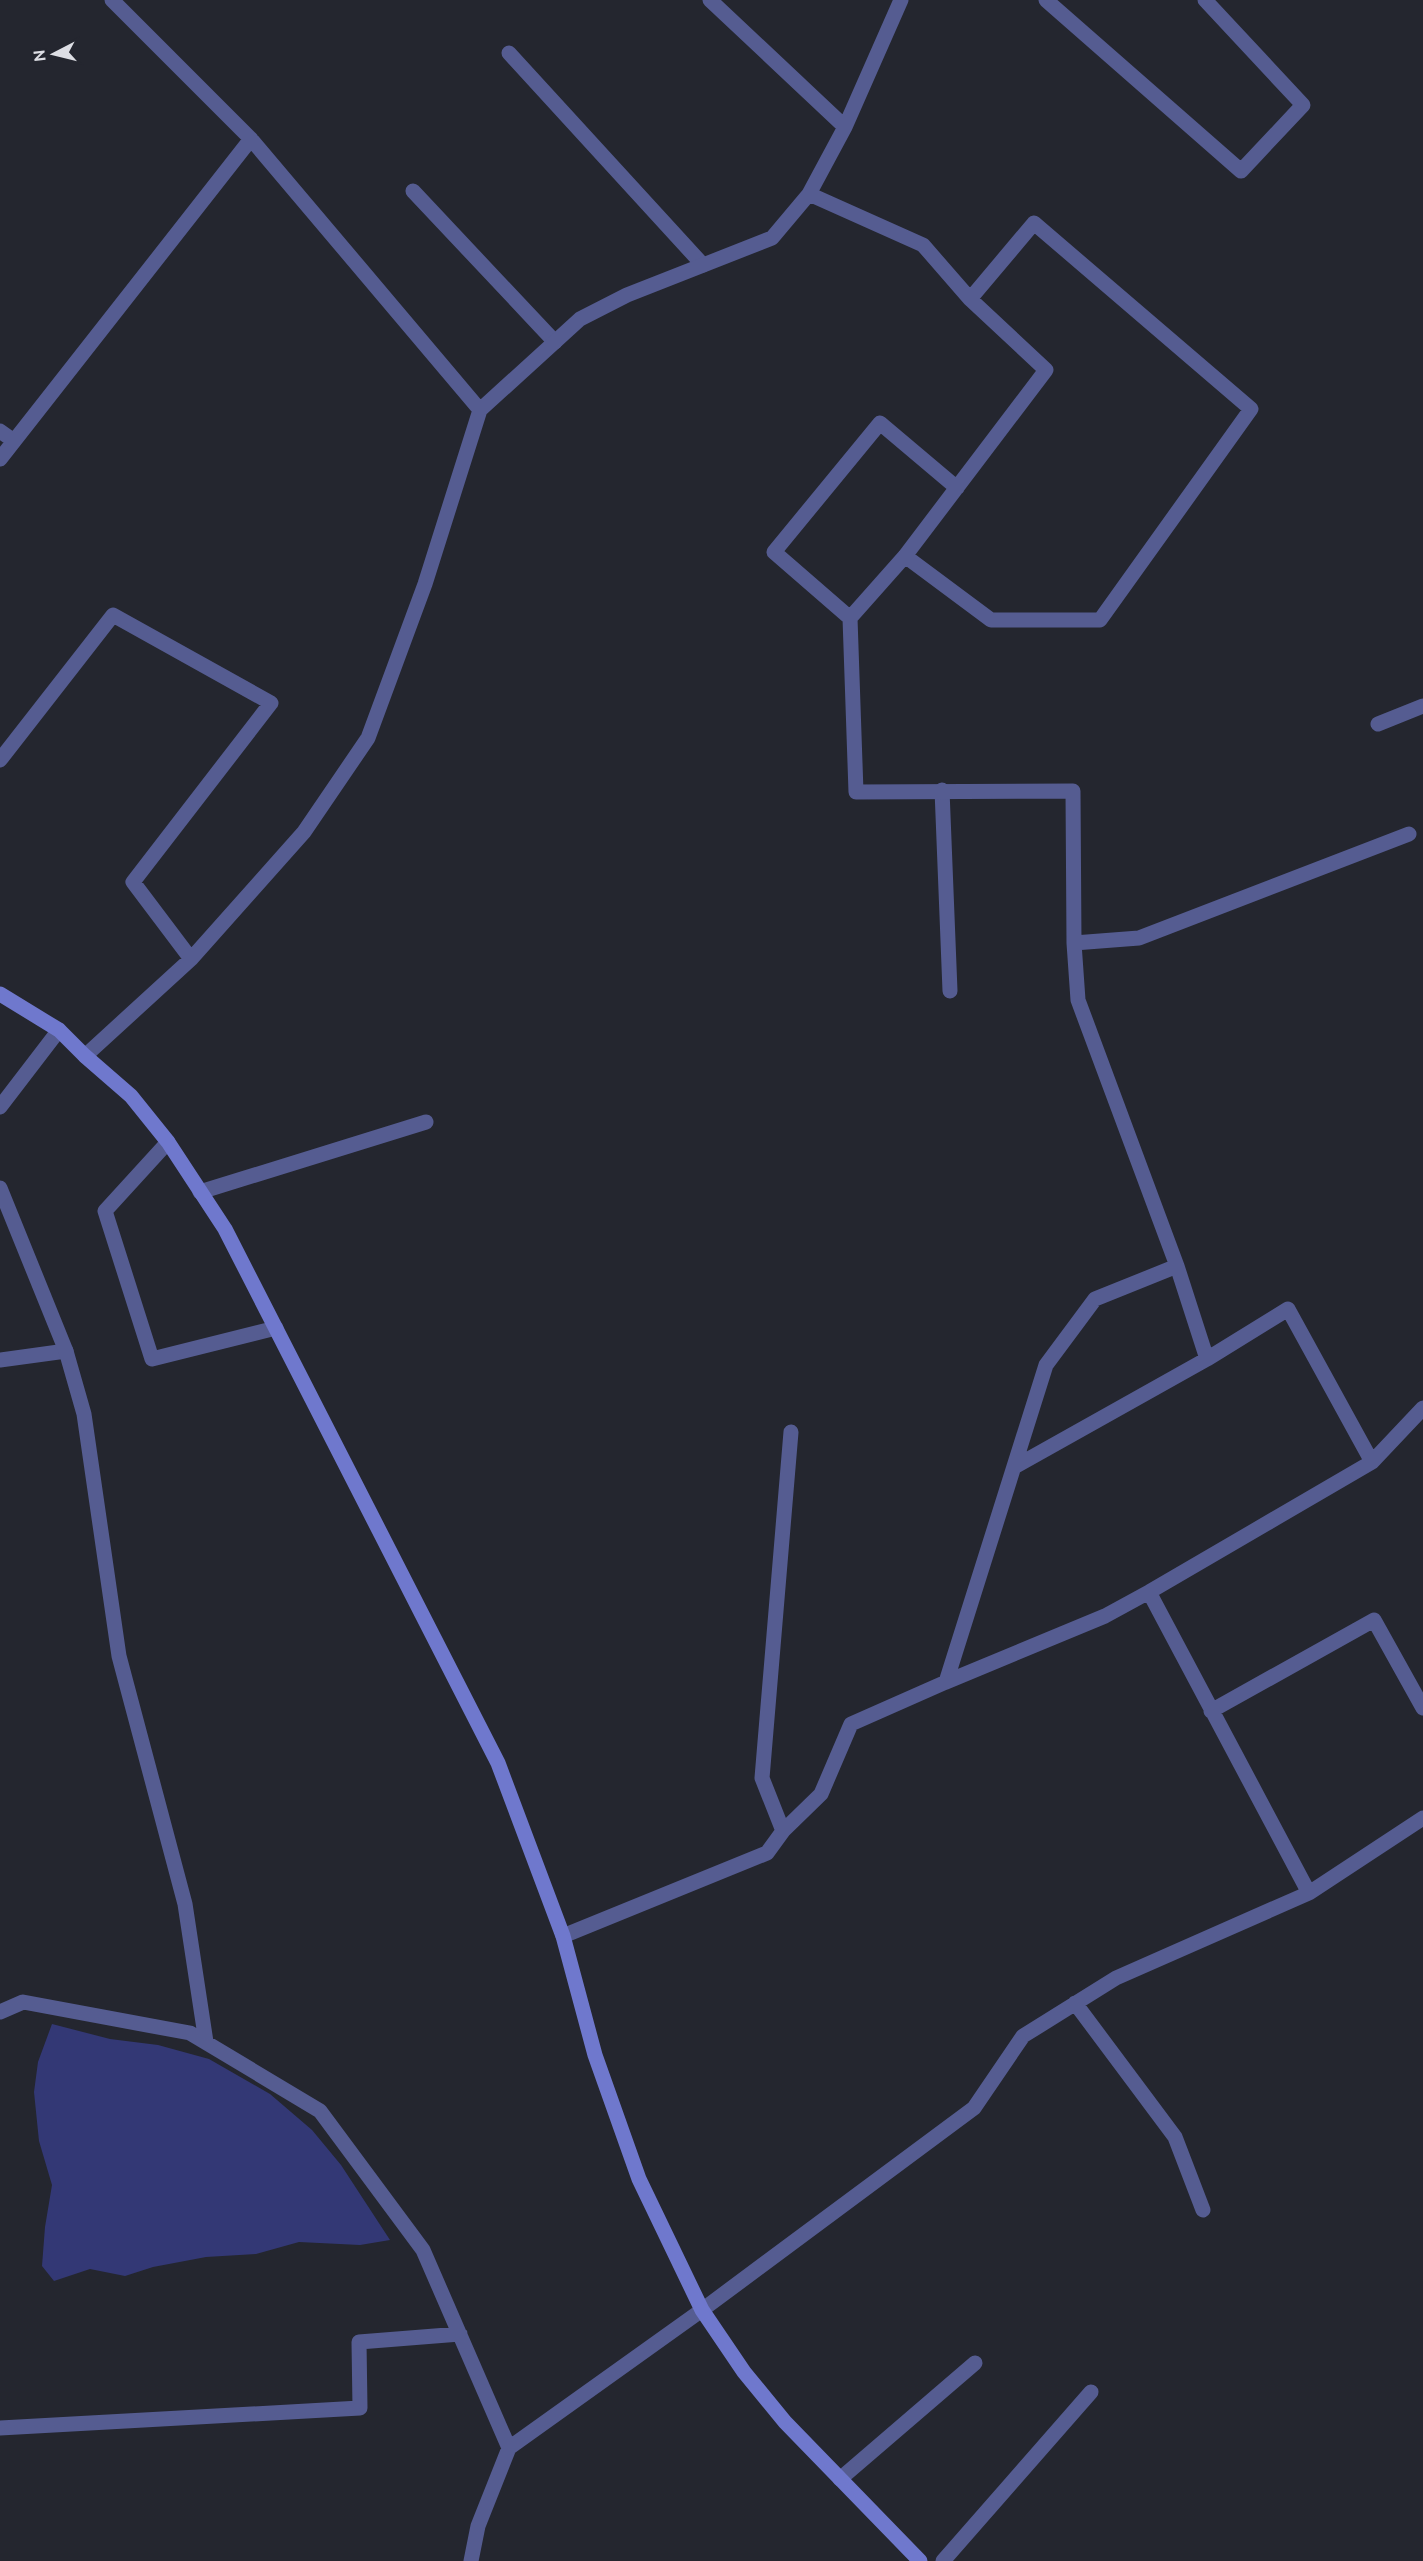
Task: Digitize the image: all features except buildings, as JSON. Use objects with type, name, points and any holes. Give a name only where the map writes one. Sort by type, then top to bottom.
[{"type":"street","points":[[112,0],[251,139],[480,410]]},
{"type":"street","points":[[710,0],[845,128]]},
{"type":"street","points":[[85,1056],[190,959],[304,832],[368,738],[425,584],[480,410],[580,319],[627,295],[771,238],[809,194],[845,128],[901,0]]},
{"type":"street","points":[[1046,0],[1241,171],[1303,105],[1205,0]]},
{"type":"street","points":[[509,53],[703,266]]},
{"type":"street","points":[[0,459],[251,139]]},
{"type":"street","points":[[414,191],[555,342]]},
{"type":"street","points":[[809,194],[923,245],[970,299],[1046,370],[905,556],[850,618],[856,792],[1073,791],[1074,944],[1077,1000],[1177,1266],[1207,1359]]},
{"type":"street","points":[[905,556],[991,620],[1100,620],[1251,409],[1035,223],[970,299]]},
{"type":"street","points":[[850,618],[774,552],[781,542],[880,423],[957,488]]},
{"type":"street","points":[[0,431],[14,441]]},
{"type":"street","points":[[0,759],[113,615],[271,704],[133,882],[190,959]]},
{"type":"street","points":[[1378,724],[1423,706]]},
{"type":"street","points":[[942,790],[950,992]]},
{"type":"street","points":[[1074,944],[1139,938],[1409,834]]},
{"type":"street","points":[[0,994],[59,1030],[131,1096],[168,1142],[225,1229],[498,1763],[563,1936],[595,2055],[639,2180],[702,2310],[744,2372],[785,2422],[921,2561]]},
{"type":"street","points":[[0,1107],[59,1030]]},
{"type":"street","points":[[200,1192],[426,1122]]},
{"type":"street","points":[[168,1142],[105,1211],[152,1359],[276,1328]]},
{"type":"street","points":[[0,1188],[66,1352],[84,1414],[119,1656],[185,1904],[206,2042]]},
{"type":"street","points":[[946,1682],[1046,1365],[1095,1299],[1177,1266]]},
{"type":"street","points":[[1016,1466],[1207,1359],[1288,1309],[1372,1462]]},
{"type":"street","points":[[0,1360],[66,1352]]},
{"type":"street","points":[[563,1936],[767,1853],[783,1831],[821,1794],[851,1724],[1105,1616],[1149,1592],[1372,1462],[1423,1408]]},
{"type":"street","points":[[783,1831],[762,1778],[791,1432]]},
{"type":"street","points":[[1149,1592],[1309,1893]]},
{"type":"street","points":[[1211,1711],[1374,1620],[1423,1708]]},
{"type":"street","points":[[471,2561],[478,2526],[509,2448],[702,2310],[974,2108],[1023,2036],[1116,1978],[1309,1893],[1423,1818]]},
{"type":"street","points":[[0,2012],[23,2002],[190,2033],[320,2111],[423,2250],[509,2448]]},
{"type":"street","points":[[1076,2003],[1175,2136],[1203,2210]]},
{"type":"street","points":[[0,2428],[360,2408],[359,2342],[460,2334]]},
{"type":"street","points":[[840,2479],[975,2363]]},
{"type":"street","points":[[943,2561],[1091,2392]]},
{"type":"shaded area","points":[[52,2024],[110,2039],[158,2045],[209,2059],[270,2094],[312,2130],[341,2165],[390,2240],[360,2245],[299,2242],[256,2254],[206,2257],[153,2267],[125,2276],[90,2269],[54,2281],[42,2266],[45,2227],[52,2185],[39,2141],[34,2092],[38,2062]]}]
